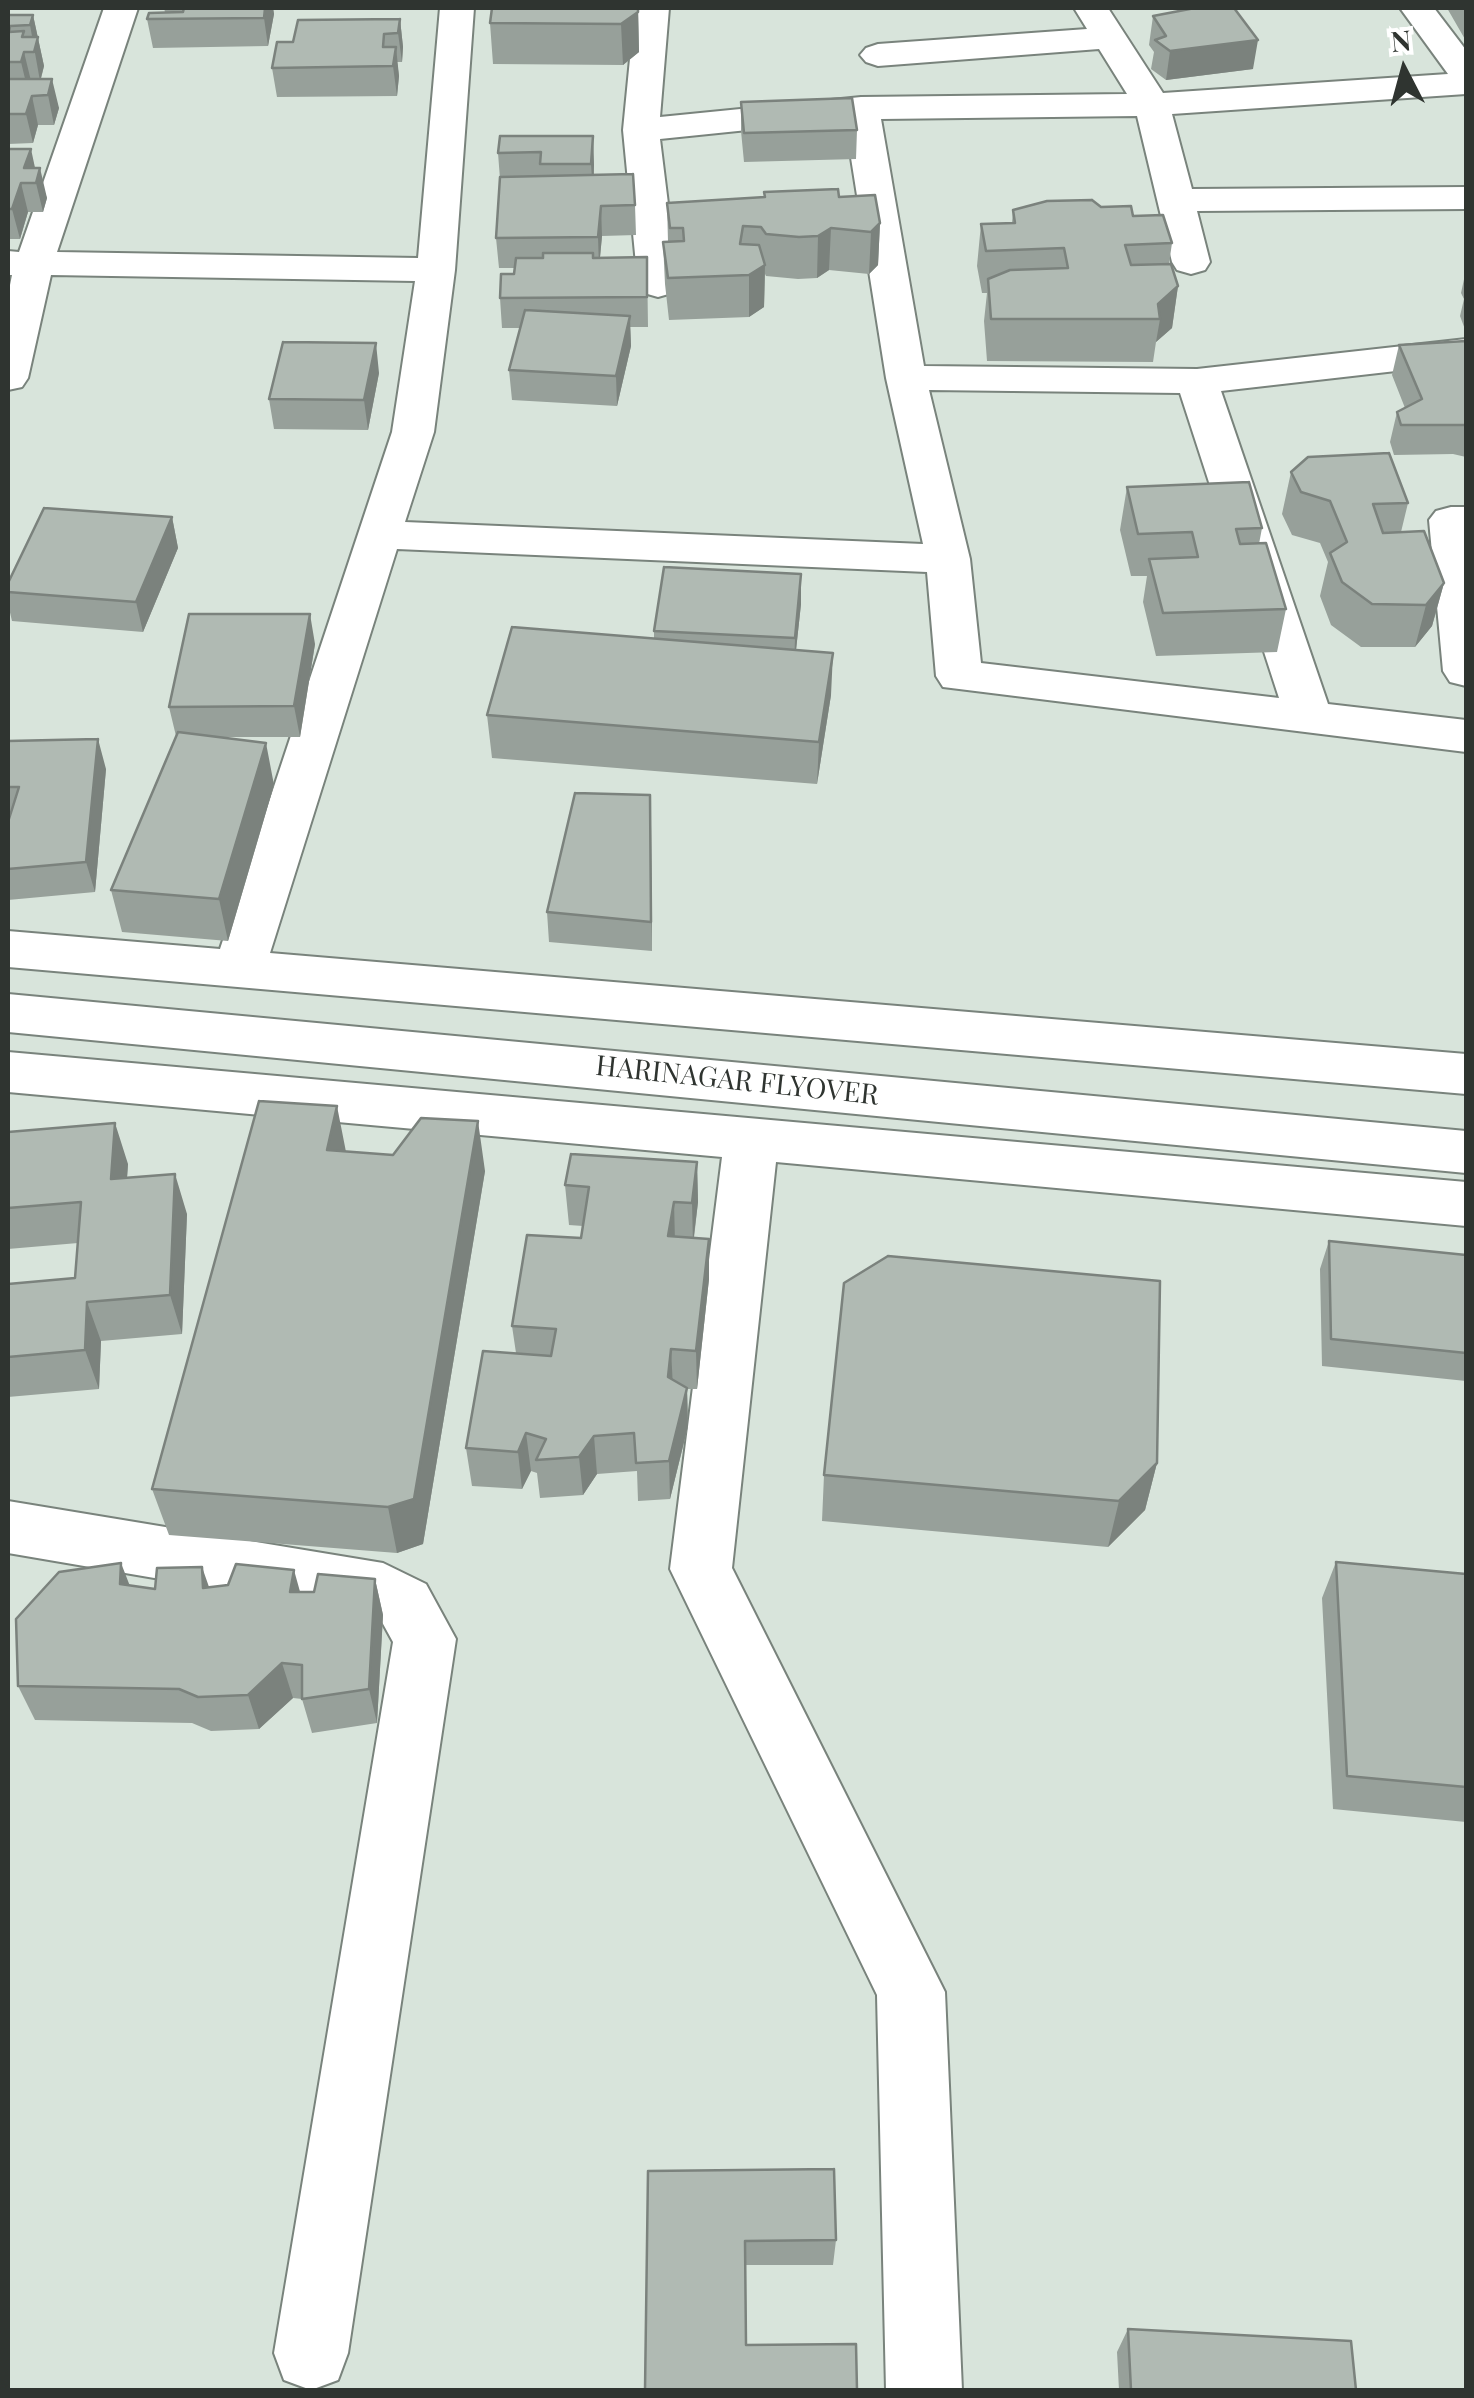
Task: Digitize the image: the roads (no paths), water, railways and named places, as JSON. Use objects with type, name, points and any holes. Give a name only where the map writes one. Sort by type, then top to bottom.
[{"type":"street","points":[[8,378],[21,262],[121,8]]},
{"type":"street","points":[[239,969],[413,432],[436,270],[457,8]]},
{"type":"street","points":[[652,8],[641,130],[658,284]]},
{"type":"street","points":[[1091,8],[1152,105],[1191,262]]},
{"type":"street","points":[[1417,8],[1466,74]]},
{"type":"street","points":[[878,55],[1110,38]]},
{"type":"street","points":[[641,130],[861,108],[1152,105],[1466,83]]},
{"type":"street","points":[[861,108],[906,378],[948,558],[959,676],[1466,736]]},
{"type":"street","points":[[1175,200],[1466,198]]},
{"type":"street","points":[[21,262],[436,270]]},
{"type":"street","points":[[906,378],[1196,381],[1466,351]]},
{"type":"street","points":[[1196,381],[1309,718]]},
{"type":"street","points":[[1466,520],[1451,520],[1466,670]]},
{"type":"street","points":[[382,535],[948,558]]},
{"type":"street","points":[[8,949],[1466,1074]]},
{"type":"street","name":"HARINAGAR FLYOVER","points":[[8,1013],[1466,1152]]},
{"type":"street","points":[[8,1072],[1466,1204]]},
{"type":"street","points":[[751,1140],[701,1569],[911,1992],[924,2390]]},
{"type":"street","points":[[8,1527],[383,1590],[404,1603],[425,1639],[311,2353]]}]
